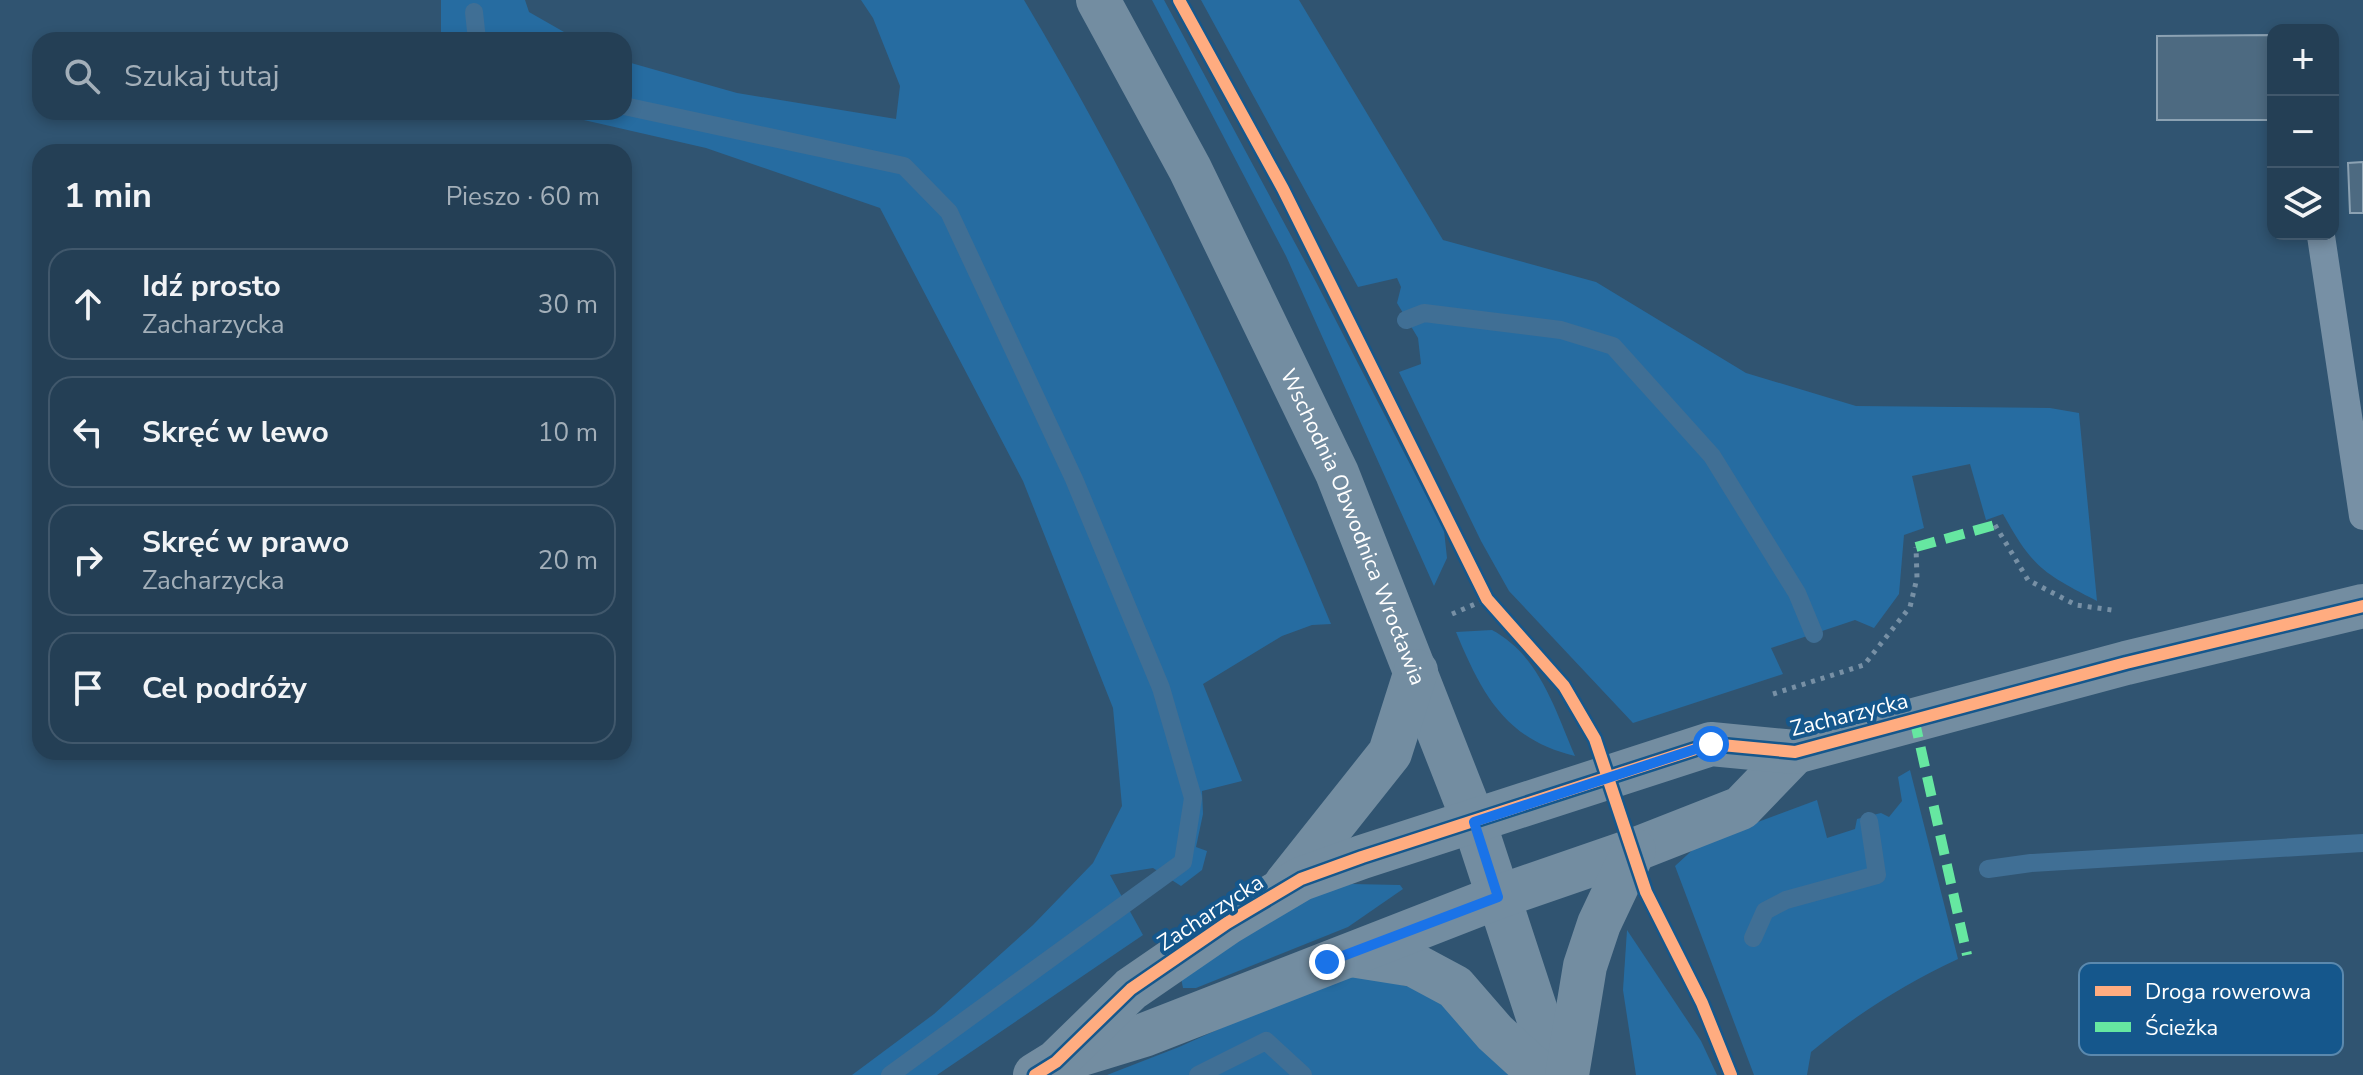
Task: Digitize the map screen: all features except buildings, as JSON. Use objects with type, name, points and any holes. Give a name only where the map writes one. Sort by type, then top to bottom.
[{"type":"street","name":"Wschodnia Obwodnica Wrocławia","points":[[1098,0],[1190,169],[1264,316],[1337,473],[1474,822],[1557,1075]]},
{"type":"street","name":"Zacharzycka","points":[[1045,1069],[1131,989],[1280,890],[1326,870],[1711,744],[1795,752],[2111,667],[2363,606]]},
{"type":"street","points":[[1280,890],[1390,753],[1416,671]]},
{"type":"street","name":"Zacharzycka","points":[[1045,1069],[1144,1035],[1498,897],[1634,850],[1741,808],[1795,752]]},
{"type":"street","points":[[1567,1075],[1585,966],[1599,924],[1634,850]]},
{"type":"street","points":[[1349,954],[1414,965],[1455,987],[1495,1033],[1541,1075]]},
{"type":"lane","points":[[2322,240],[2363,516]]},
{"type":"path","points":[[1995,525],[2028,580],[2076,605],[2124,611]]},
{"type":"path","points":[[1759,698],[1864,665],[1910,607],[1917,578],[1916,547]]},
{"type":"path","points":[[1452,614],[1487,599]]},
{"type":"shaded area","points":[[441,0],[525,0],[529,12],[564,32],[441,32]]},
{"type":"shaded area","points":[[861,0],[1024,0],[1110,152],[1189,306],[1331,624],[1312,625],[1282,636],[1203,684],[1242,781],[1202,791],[1203,814],[1196,847],[1207,851],[1202,870],[1181,886],[1153,868],[1110,875],[1143,935],[937,1075],[852,1075],[934,1014],[1033,925],[1093,863],[1122,806],[1113,708],[1023,481],[880,208],[706,148],[584,120],[632,120],[632,63],[737,93],[896,119],[900,86],[873,18]]},
{"type":"shaded area","points":[[1152,0],[1164,0],[1316,282],[1444,530],[1447,558],[1434,586],[1286,256]]},
{"type":"shaded area","points":[[1201,0],[1299,0],[1443,240],[1596,282],[1746,373],[1856,406],[2050,408],[2079,413],[2097,601],[2041,567],[2003,514],[1986,520],[1970,464],[1912,476],[1924,528],[1904,535],[1899,594],[1874,628],[1855,620],[1771,648],[1783,674],[1633,723],[1509,591],[1481,541],[1399,372],[1421,364],[1418,338],[1397,303],[1401,287],[1397,278],[1358,287]]},
{"type":"shaded area","points":[[1492,630],[1508,641],[1534,668],[1575,756],[1551,749],[1513,726],[1486,693],[1456,632]]},
{"type":"shaded area","points":[[1910,770],[1958,959],[1900,989],[1828,1038],[1811,1052],[1807,1075],[1754,1075],[1675,866],[1699,844],[1817,800],[1827,838],[1855,829],[1857,819],[1881,813],[1889,817],[1902,801],[1898,777]]},
{"type":"shaded area","points":[[1352,884],[1400,885],[1403,889],[1348,927],[1196,988],[1183,988],[1181,978],[1304,895]]},
{"type":"shaded area","points":[[1627,930],[1701,1041],[1717,1075],[1636,1075],[1623,990]]},
{"type":"shaded area","points":[[1356,974],[1431,992],[1513,1075],[1107,1075],[1179,1047],[1339,975]]},
{"type":"waterway","points":[[474,12],[476,32]]},
{"type":"waterway","points":[[632,108],[904,166],[949,212],[1074,479],[1161,688],[1193,798],[1183,862],[890,1075]]},
{"type":"waterway","points":[[1406,320],[1424,313],[1561,330],[1613,346],[1712,456],[1797,593],[1814,634]]},
{"type":"waterway","points":[[1753,938],[1765,911],[1786,900],[1877,875],[1869,821]]},
{"type":"waterway","points":[[1988,869],[2031,863],[2363,843]]},
{"type":"waterway","points":[[1198,1075],[1266,1041],[1303,1075]]},
{"type":"marked path","points":[[1916,547],[1995,525]]},
{"type":"marked path","points":[[1914,718],[1967,955]]},
{"type":"cycle path","points":[[1179,0],[1283,189],[1487,599],[1564,686],[1595,739],[1646,892],[1702,1003],[1731,1075]]},
{"type":"cycle path","points":[[1035,1075],[1056,1062],[1131,989],[1227,923],[1301,879],[1362,857],[1711,744],[1795,752],[2126,663],[2363,606]]},
{"type":"route","points":[[1327,962],[1498,897],[1474,822],[1711,744]]}]
